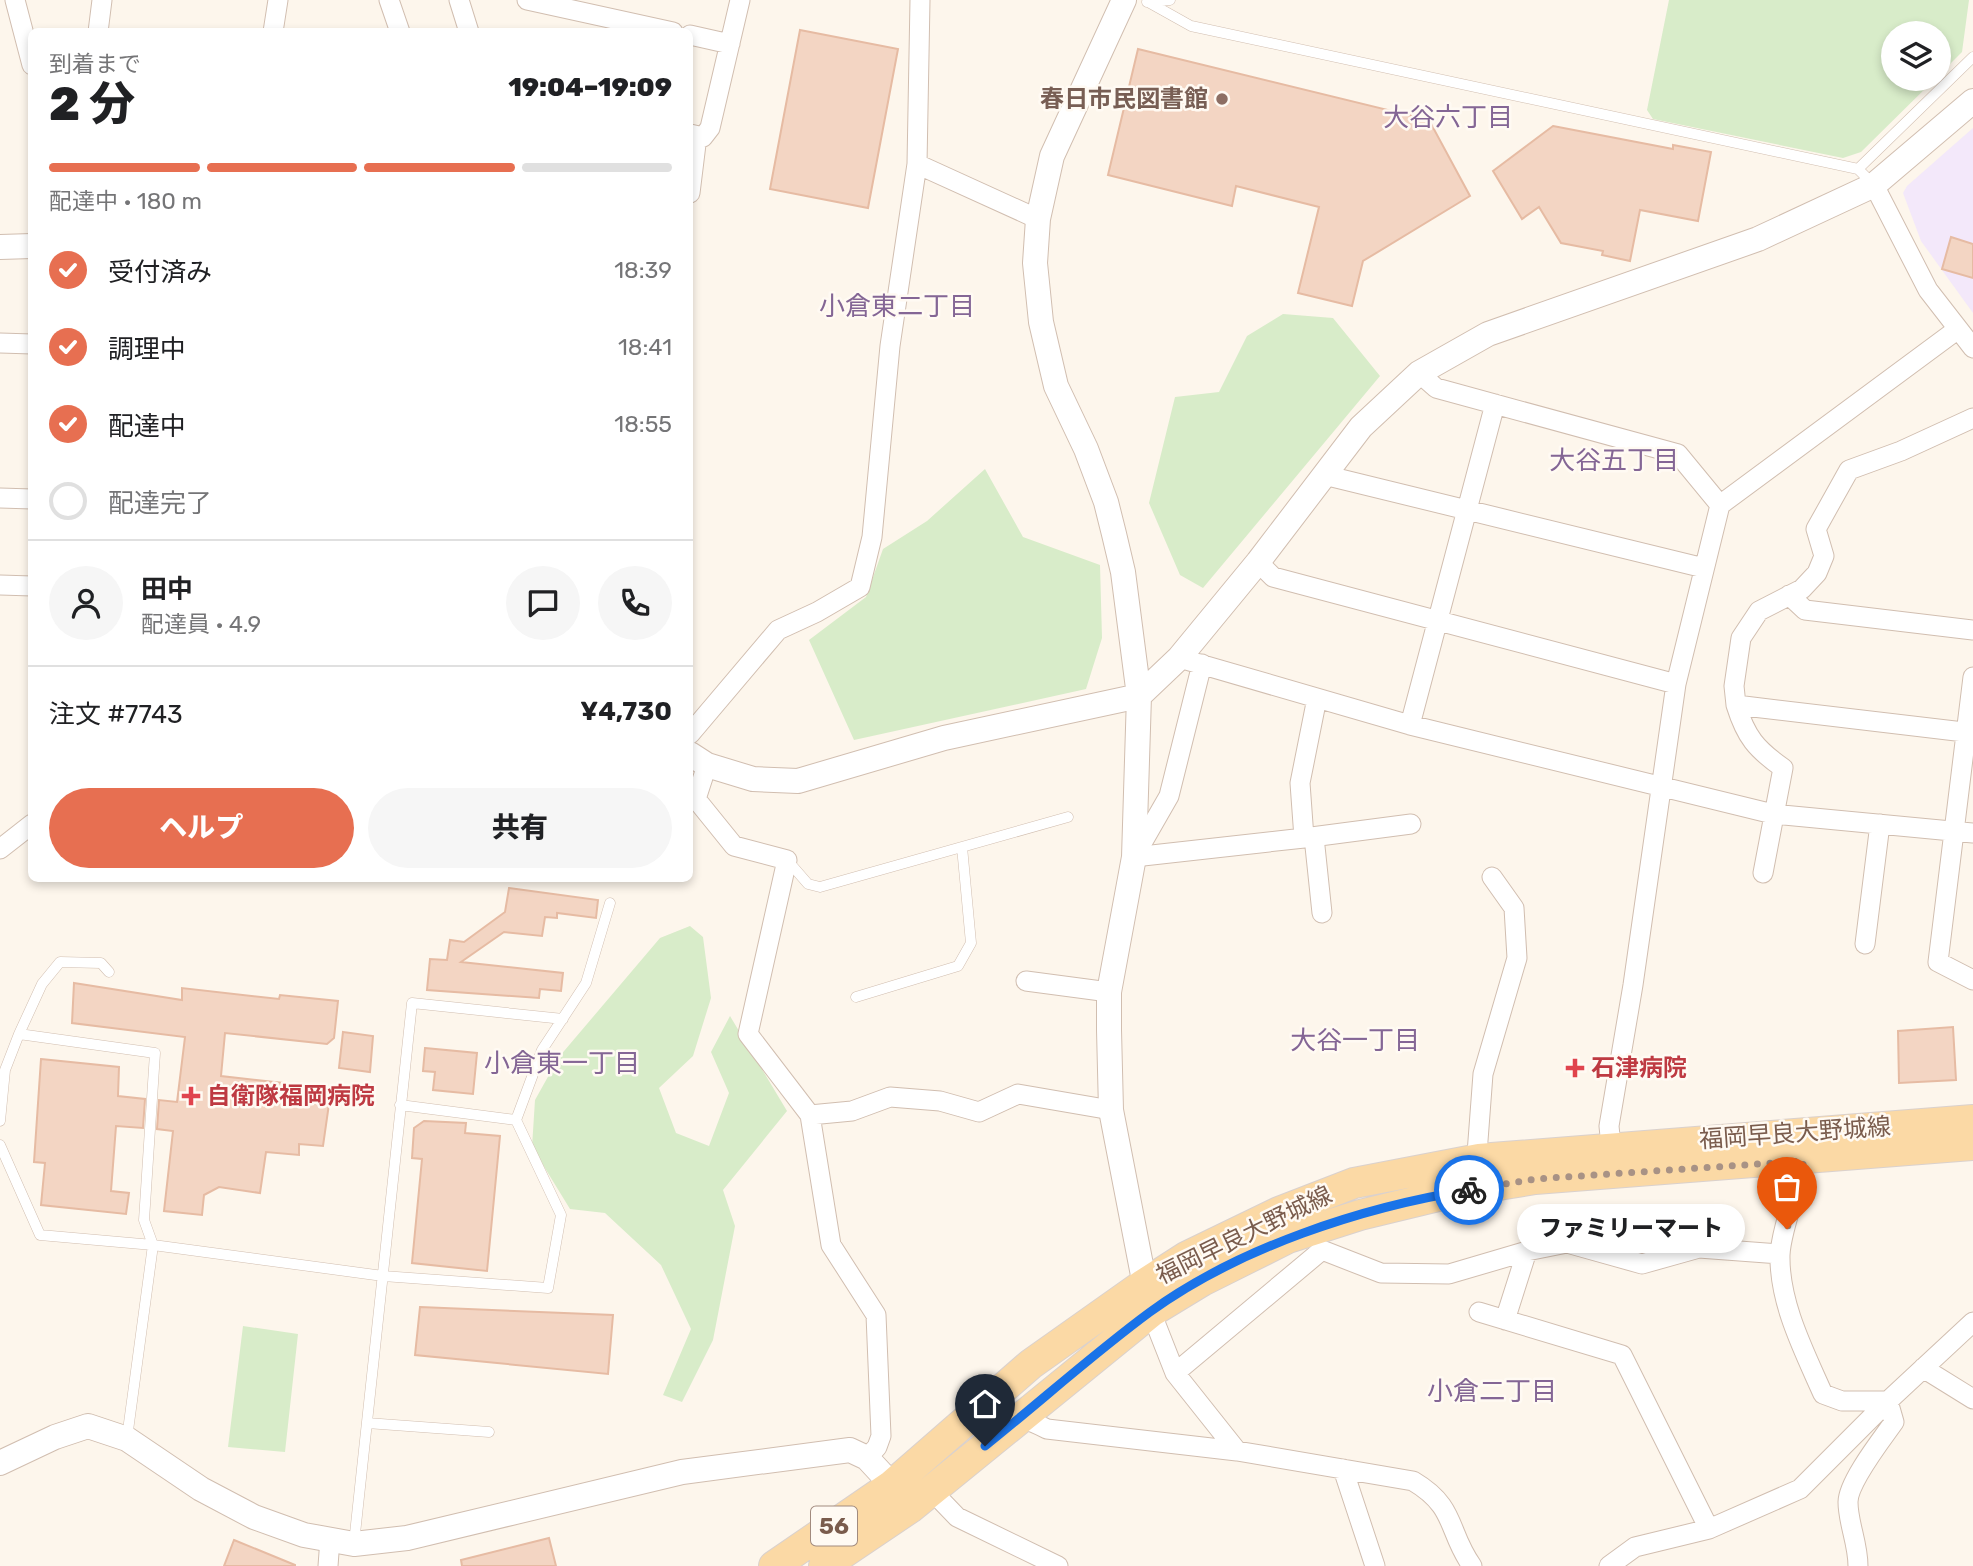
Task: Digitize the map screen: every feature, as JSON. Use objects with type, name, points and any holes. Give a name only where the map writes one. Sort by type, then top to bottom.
[{"type":"main road","name":"福岡早良大野城線","points":[[824,1566],[911,1508],[1022,1416],[1186,1258],[1279,1212],[1354,1183],[1479,1158],[1973,1120]]},
{"type":"main road","name":"福岡早良大野城線","points":[[774,1566],[892,1485],[1031,1364],[1147,1298],[1202,1282],[1288,1238],[1360,1214],[1455,1192],[1535,1179],[1804,1161],[1973,1145]]},
{"type":"street","points":[[15,0],[28,50]]},
{"type":"street","points":[[98,28],[102,0]]},
{"type":"street","points":[[274,28],[278,0]]},
{"type":"street","points":[[389,0],[399,28]]},
{"type":"street","points":[[459,0],[468,28]]},
{"type":"street","points":[[527,0],[655,28]]},
{"type":"street","points":[[693,135],[703,137],[710,128],[740,0]]},
{"type":"street","points":[[693,730],[778,630],[817,612],[860,587],[872,537],[890,346],[917,164],[920,0]]},
{"type":"street","points":[[1138,1],[1052,156],[1038,219],[1035,263],[1041,322],[1056,386],[1106,502],[1124,572],[1139,696],[1134,857],[1109,992],[1111,1110],[1147,1298],[1175,1373],[1237,1451]]},
{"type":"street","points":[[693,36],[730,44]]},
{"type":"street","points":[[867,1458],[877,1447],[881,1436],[876,1315],[831,1245],[810,1115],[748,1034],[786,860],[734,846],[696,799],[699,759],[753,779],[798,781],[943,738],[1139,696],[1190,661],[1258,562],[1361,427],[1419,373],[1488,334],[1758,239],[1866,177],[1973,100]]},
{"type":"street","points":[[917,164],[1038,219]]},
{"type":"street","points":[[1866,177],[1928,290],[1973,348]]},
{"type":"street","points":[[0,247],[28,246]]},
{"type":"street","points":[[1671,1170],[1628,1164],[1617,1158],[1611,1146],[1609,1126],[1633,985],[1676,684],[1720,505],[1958,329]]},
{"type":"street","points":[[0,343],[28,346]]},
{"type":"street","points":[[1419,373],[1436,388],[1678,454],[1720,505]]},
{"type":"street","points":[[1410,726],[1495,404]]},
{"type":"street","points":[[1763,873],[1783,768],[1765,756],[1745,734],[1736,705],[1734,686],[1741,638],[1759,611],[1801,589],[1817,573],[1824,556],[1816,529],[1849,470],[1901,451],[1973,418]]},
{"type":"street","points":[[1324,475],[1704,569]]},
{"type":"street","points":[[0,498],[28,499]]},
{"type":"street","points":[[1258,562],[1273,577],[1676,684]]},
{"type":"street","points":[[0,585],[28,586]]},
{"type":"street","points":[[1789,595],[1805,610],[1973,630]]},
{"type":"street","points":[[1190,661],[1410,726],[1773,814],[1964,832]]},
{"type":"street","points":[[1134,857],[1169,796],[1190,661]]},
{"type":"street","points":[[1973,677],[1964,832],[1938,961],[1973,980]]},
{"type":"street","points":[[1317,698],[1300,783],[1321,913]]},
{"type":"street","points":[[1736,705],[1969,733]]},
{"type":"street","points":[[1134,857],[1411,824]]},
{"type":"street","points":[[1865,944],[1880,824]]},
{"type":"street","points":[[0,849],[28,827]]},
{"type":"street","points":[[1455,1192],[1473,1176],[1479,1158],[1476,1134],[1483,1074],[1517,958],[1514,908],[1492,877]]},
{"type":"street","points":[[1026,981],[1109,992]]},
{"type":"street","points":[[810,1115],[852,1111],[890,1097],[940,1101],[979,1112],[1018,1094],[1111,1110]]},
{"type":"street","points":[[1849,1130],[1819,1143],[1804,1161],[1780,1254],[1786,1293],[1798,1338],[1823,1394],[1842,1401],[1888,1401]]},
{"type":"street","points":[[1717,1139],[1788,1146],[1804,1161]]},
{"type":"street","points":[[1587,1176],[1604,1162],[1611,1146]]},
{"type":"street","points":[[1479,1158],[1490,1171],[1535,1179]]},
{"type":"street","points":[[1175,1373],[1322,1250],[1381,1273],[1449,1274],[1527,1251],[1567,1243],[1643,1264],[1699,1248],[1780,1254]]},
{"type":"street","points":[[1505,1320],[1527,1251]]},
{"type":"street","points":[[1479,1311],[1622,1356],[1709,1529]]},
{"type":"street","points":[[1609,1566],[1635,1547],[1709,1529],[1800,1489],[1888,1401],[1973,1322]]},
{"type":"street","points":[[1923,1368],[1973,1399]]},
{"type":"street","points":[[1858,1566],[1858,1544],[1848,1500],[1865,1462],[1894,1422],[1888,1401]]},
{"type":"street","points":[[958,1429],[1002,1413],[1022,1416],[1047,1429],[1237,1451],[1413,1481],[1432,1493],[1449,1515],[1472,1566]]},
{"type":"street","points":[[0,1463],[88,1426],[127,1439],[201,1489],[254,1517],[304,1535],[342,1541],[407,1538],[682,1472],[850,1450],[867,1458],[892,1485]]},
{"type":"street","points":[[1343,1469],[1375,1566]]},
{"type":"street","points":[[863,1507],[915,1489],[931,1490],[957,1517],[1058,1566]]},
{"type":"street","points":[[328,1566],[342,1541]]},
{"type":"lane","points":[[1138,1],[1170,0]]},
{"type":"lane","points":[[1138,1],[1191,26],[1866,177],[1973,57]]},
{"type":"lane","points":[[786,860],[808,884],[820,887],[1068,817]]},
{"type":"lane","points":[[856,997],[958,967],[971,943],[962,847]]},
{"type":"lane","points":[[0,1146],[40,1235],[153,1245],[383,1276],[548,1288],[561,1215],[516,1120],[542,1050],[586,983],[610,902]]},
{"type":"lane","points":[[0,1121],[5,1070],[42,984],[60,962],[101,962],[109,972]]},
{"type":"lane","points":[[342,1541],[367,1423],[412,1003],[563,1019]]},
{"type":"lane","points":[[19,1034],[155,1053],[144,1220],[153,1245],[127,1439]]},
{"type":"lane","points":[[400,1105],[516,1120]]},
{"type":"lane","points":[[367,1423],[489,1432]]},
{"type":"shaded area","points":[[1973,128],[1973,313],[1921,241],[1903,193],[1907,186]]},
{"type":"green space","points":[[1669,0],[1969,0],[1962,52],[1951,63],[1951,21],[1881,21],[1881,91],[1923,91],[1861,152],[1843,158],[1653,119],[1647,110]]},
{"type":"green space","points":[[1283,314],[1333,318],[1380,376],[1203,588],[1180,575],[1149,503],[1175,397],[1219,392],[1247,336]]},
{"type":"green space","points":[[985,469],[1023,537],[1100,565],[1102,638],[1086,689],[854,740],[809,640],[866,597],[883,549],[927,521]]},
{"type":"green space","points":[[690,926],[703,937],[711,998],[693,1056],[659,1088],[676,1133],[709,1146],[729,1093],[711,1052],[730,1016],[787,1111],[723,1190],[735,1226],[713,1340],[682,1402],[663,1395],[691,1329],[661,1265],[605,1213],[570,1209],[532,1147],[535,1100],[559,1057],[660,938]]},
{"type":"green space","points":[[243,1326],[298,1334],[285,1452],[228,1447]]},
{"type":"building","points":[[800,30],[898,49],[868,208],[770,189]]},
{"type":"building","points":[[1138,49],[1429,120],[1470,196],[1363,261],[1352,306],[1298,293],[1319,207],[1236,186],[1232,206],[1108,175]]},
{"type":"building","points":[[1553,126],[1673,149],[1673,145],[1711,152],[1698,221],[1640,210],[1630,261],[1602,255],[1603,251],[1561,243],[1539,207],[1522,219],[1493,171]]},
{"type":"building","points":[[1951,237],[1973,244],[1973,278],[1942,269]]},
{"type":"building","points":[[509,888],[598,900],[596,918],[557,913],[557,918],[545,917],[542,936],[504,932],[461,962],[563,973],[561,991],[540,989],[539,998],[427,990],[430,959],[447,960],[450,940],[464,942],[505,912]]},
{"type":"building","points":[[74,983],[182,1000],[182,988],[279,999],[280,995],[338,1001],[334,1038],[327,1044],[225,1033],[221,1076],[311,1086],[309,1102],[329,1104],[323,1146],[299,1144],[299,1155],[266,1152],[260,1193],[219,1187],[204,1195],[202,1215],[164,1211],[173,1131],[157,1129],[159,1100],[177,1102],[185,1037],[72,1023]]},
{"type":"building","points":[[1953,1027],[1956,1080],[1899,1083],[1898,1031]]},
{"type":"building","points":[[343,1032],[373,1036],[370,1072],[339,1068]]},
{"type":"building","points":[[425,1048],[477,1053],[473,1094],[433,1090],[435,1072],[423,1071]]},
{"type":"building","points":[[41,1059],[119,1067],[118,1096],[145,1099],[143,1128],[116,1126],[111,1191],[129,1193],[126,1214],[41,1205],[45,1163],[34,1162]]},
{"type":"building","points":[[424,1121],[466,1123],[465,1133],[500,1136],[487,1271],[412,1263],[422,1159],[412,1158],[414,1128]]},
{"type":"building","points":[[420,1307],[613,1315],[608,1374],[415,1355]]},
{"type":"building","points":[[549,1538],[556,1566],[462,1566],[461,1560]]},
{"type":"building","points":[[234,1540],[295,1565],[295,1566],[224,1566]]},
{"type":"way so far","points":[[1469,1190],[1535,1179],[1804,1161],[1787,1229]]},
{"type":"place","name":"春日市民図書館","points":[[1222,99]]},
{"type":"place","name":"石津病院","points":[[1575,1068]]},
{"type":"place","name":"自衛隊福岡病院","points":[[191,1096]]},
{"type":"place","name":"ファミリーマート","points":[[1787,1229]]},
{"type":"district","name":"大谷六丁目","points":[[1448,117]]},
{"type":"district","name":"小倉東二丁目","points":[[897,306]]},
{"type":"district","name":"大谷五丁目","points":[[1614,460]]},
{"type":"district","name":"大谷一丁目","points":[[1355,1040]]},
{"type":"district","name":"小倉東一丁目","points":[[562,1063]]},
{"type":"district","name":"小倉二丁目","points":[[1492,1391]]},
{"type":"route","points":[[985,1446],[1151,1312],[1202,1282],[1288,1238],[1360,1214],[1469,1190]]}]
